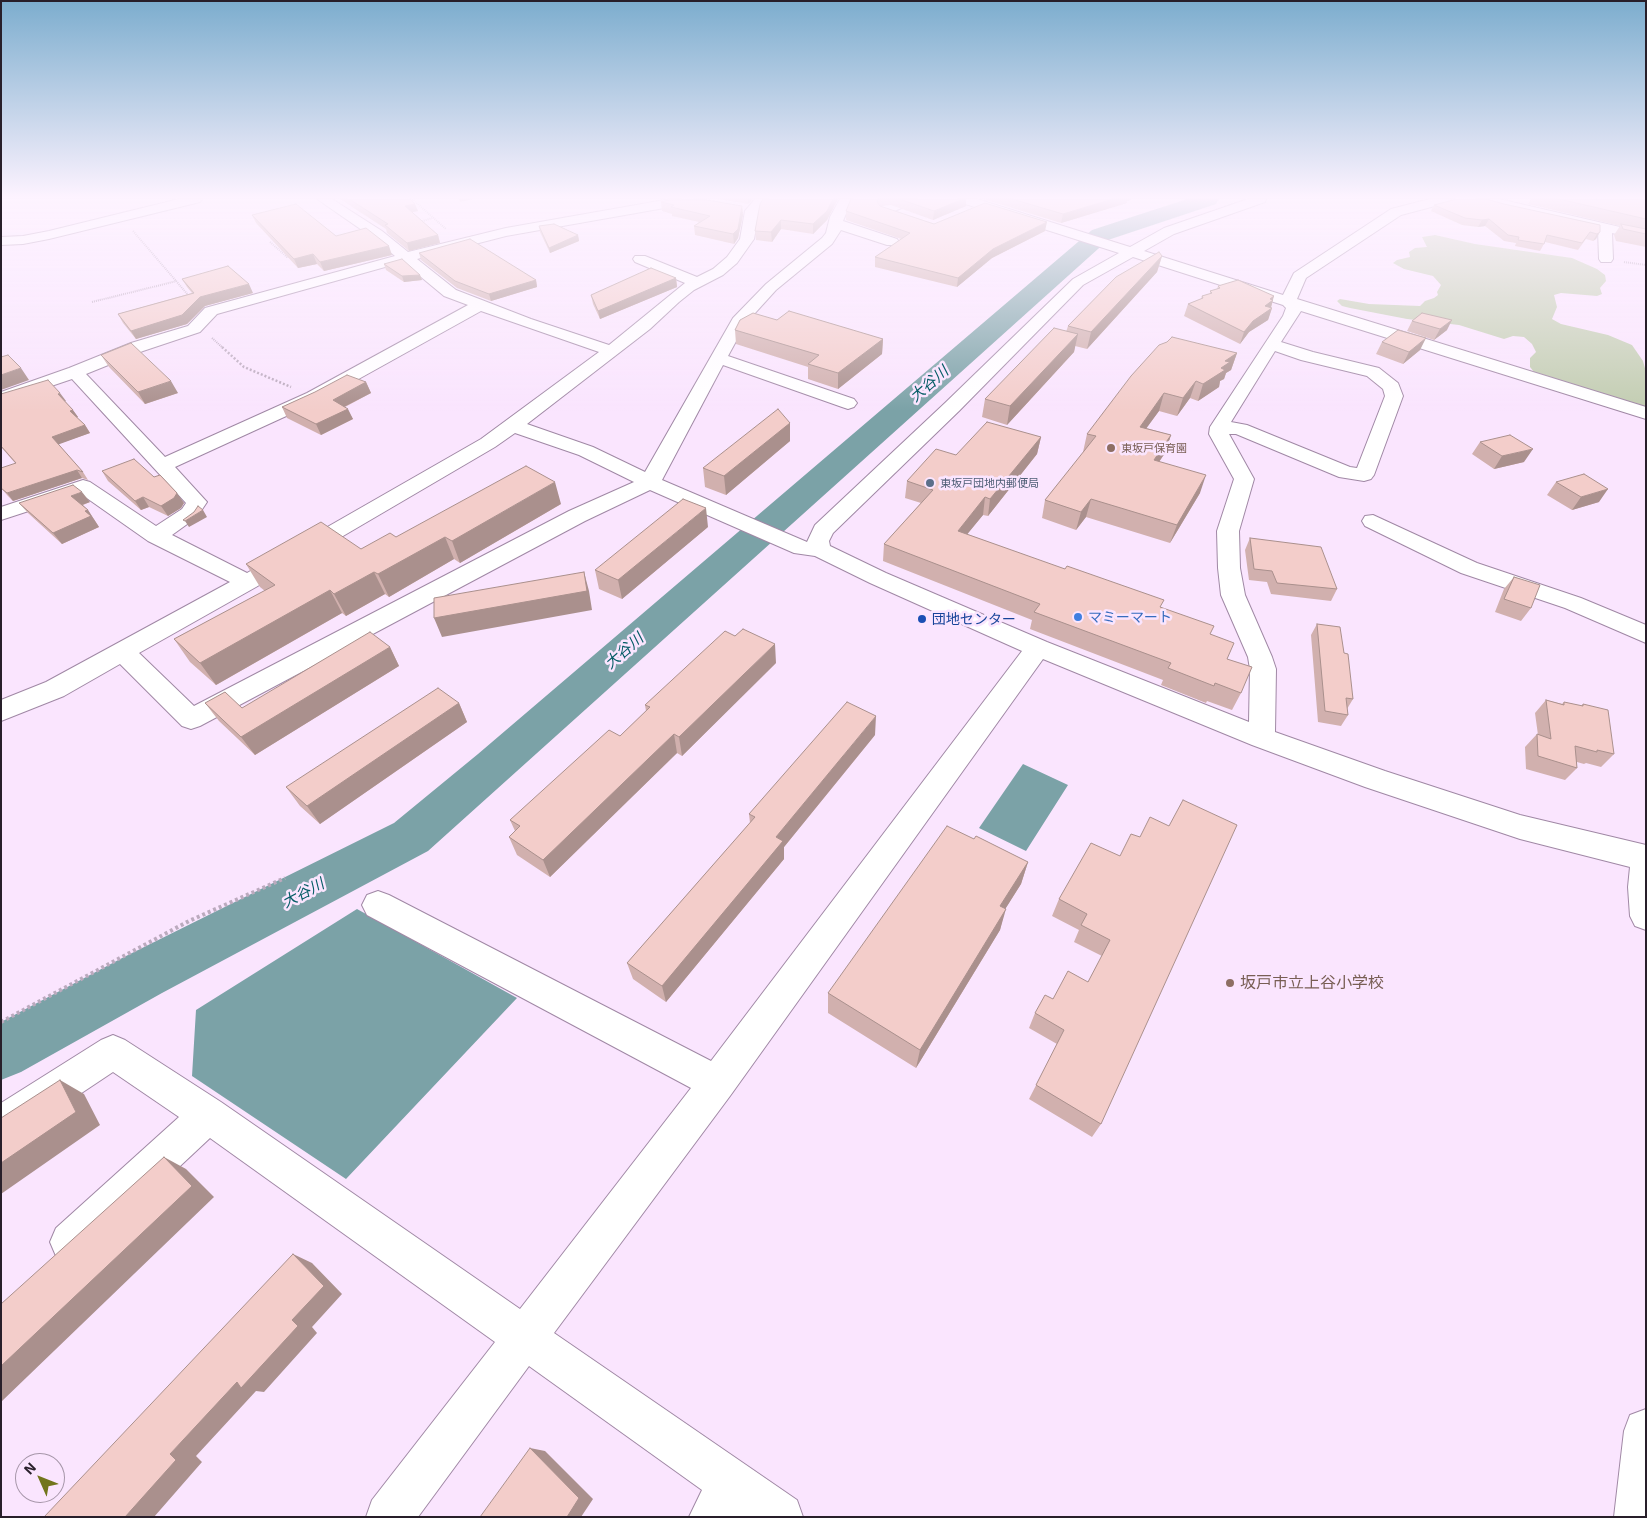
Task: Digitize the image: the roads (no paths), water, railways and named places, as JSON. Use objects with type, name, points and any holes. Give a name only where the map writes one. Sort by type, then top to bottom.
[{"type":"street","points":[[1,398],[75,372],[137,347],[198,327],[210,311],[359,270]]},
{"type":"street","points":[[422,270],[450,293],[611,351]]},
{"type":"street","points":[[666,270],[698,283]]},
{"type":"street","points":[[1,711],[55,689],[248,582],[488,443],[644,326],[673,299],[720,270]]},
{"type":"street","points":[[122,652],[191,719],[577,516],[650,482],[740,321],[753,304],[793,270]]},
{"type":"street","points":[[513,426],[586,451],[650,482],[802,548],[822,540],[1078,282],[1100,270]]},
{"type":"street","points":[[1191,270],[1646,413]]},
{"type":"street","points":[[1288,301],[1300,276],[1309,270]]},
{"type":"street","points":[[1262,738],[1263,669],[1260,657],[1233,595],[1229,568],[1228,531],[1244,479],[1219,434],[1219,428],[1271,344],[1291,316],[1294,308],[1288,301]]},
{"type":"street","points":[[163,465],[313,396],[480,305]]},
{"type":"street","points":[[1219,428],[1240,429],[1346,473],[1364,476],[1394,396],[1392,387],[1384,379],[1368,370],[1307,356],[1271,344]]},
{"type":"street","points":[[719,358],[848,403]]},
{"type":"street","points":[[75,372],[197,502],[190,514],[156,536]]},
{"type":"street","points":[[1,514],[83,486],[156,536],[248,582]]},
{"type":"street","points":[[1373,521],[1462,565],[1564,600],[1646,635]]},
{"type":"street","points":[[1228,539],[1250,543]]},
{"type":"street","points":[[822,540],[878,578],[1038,648],[1262,738],[1384,782],[1520,827],[1646,858],[1643,887],[1646,916]]},
{"type":"street","points":[[389,1517],[717,1083],[1038,648]]},
{"type":"street","points":[[378,905],[717,1083]]},
{"type":"street","points":[[1,1125],[113,1052],[208,1115],[526,1338],[722,1500],[780,1517]]},
{"type":"street","points":[[44,1266],[208,1115]]},
{"type":"street","points":[[1637,1517],[1646,1431]]},
{"type":"waterway","name":"大谷川","points":[[1,1052],[143,975],[411,837],[1060,270]]},
{"type":"place","name":"東坂戸保育園","points":[[1111,448]]},
{"type":"place","name":"東坂戸団地内郵便局","points":[[930,483]]},
{"type":"place","name":"マミーマート","points":[[1078,617]]},
{"type":"place","name":"団地センター","points":[[922,619]]},
{"type":"place","name":"坂戸市立上谷小学校","points":[[1230,983]]}]
